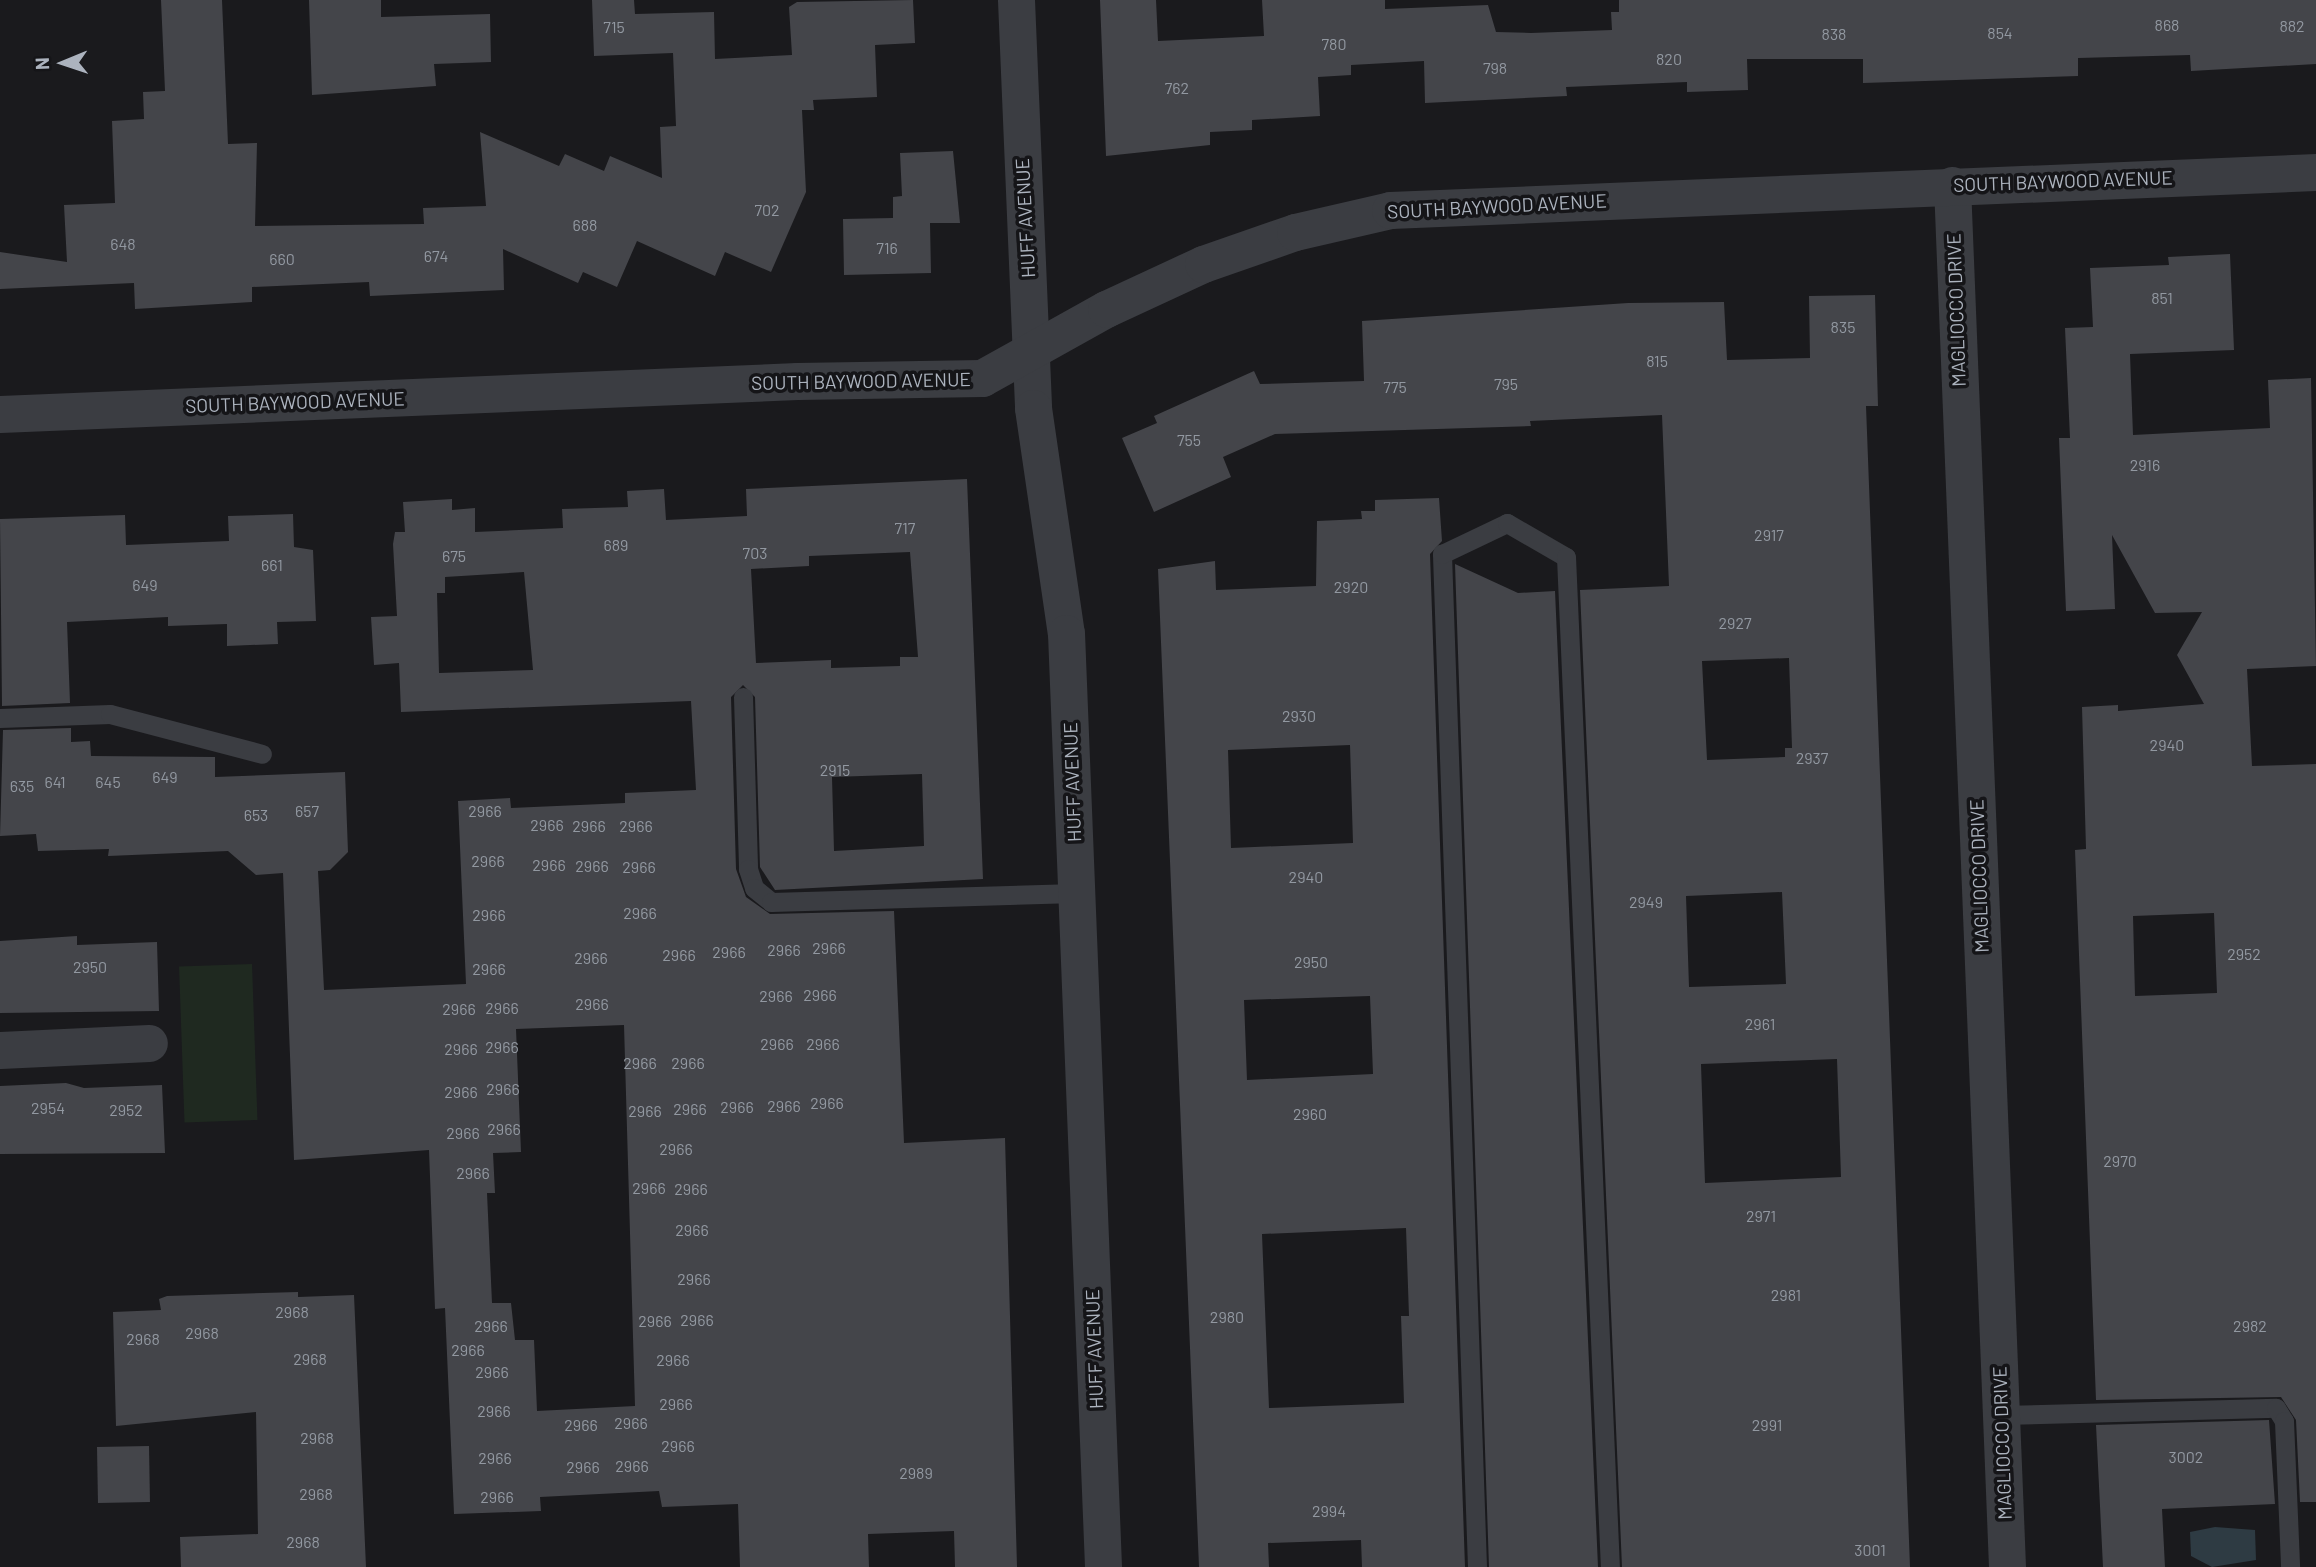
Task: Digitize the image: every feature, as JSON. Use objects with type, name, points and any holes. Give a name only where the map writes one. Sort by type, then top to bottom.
[{"type":"street","name":"HUFF AVENUE","points":[[1016,0],[1033,408],[1066,633],[1103,1567]]},
{"type":"street","name":"SOUTH BAYWOOD AVENUE","points":[[0,414],[797,381],[982,378],[1203,264],[1294,232],[1390,210],[2316,172]]},
{"type":"street","name":"MAGLIOCCO DRIVE","points":[[1952,186],[2007,1567]]},
{"type":"street","points":[[0,1050],[149,1043]]},
{"type":"lane","points":[[1477,1567],[1442,554],[1507,523],[1566,557],[1610,1567]]},
{"type":"lane","points":[[743,697],[748,869],[754,888],[771,902],[1076,893]]},
{"type":"lane","points":[[0,718],[110,714],[262,754]]},
{"type":"lane","points":[[2001,1415],[2276,1408],[2284,1421],[2290,1567]]},
{"type":"green space","points":[[252,964],[257,1120],[184,1122],[179,967]]},
{"type":"shaded area","points":[[2215,1527],[2255,1530],[2256,1560],[2212,1567],[2191,1556],[2190,1532]]},
{"type":"building","points":[[161,0],[222,0],[228,144],[257,143],[255,226],[424,224],[423,208],[486,206],[480,132],[559,166],[565,154],[604,171],[610,156],[662,178],[660,127],[676,126],[673,53],[594,56],[592,0],[634,0],[635,14],[714,12],[715,59],[792,55],[789,7],[797,2],[913,0],[915,43],[875,45],[877,97],[813,100],[814,110],[802,110],[806,192],[771,272],[725,252],[715,276],[637,241],[617,287],[583,272],[578,283],[503,249],[504,290],[370,296],[369,282],[252,287],[252,302],[135,309],[134,283],[0,289],[0,252],[67,262],[64,205],[115,203],[112,121],[144,119],[143,92],[165,91]]},
{"type":"building","points":[[309,0],[381,0],[381,17],[490,14],[491,62],[434,64],[436,86],[312,95]]},
{"type":"building","points":[[1100,0],[1156,0],[1158,41],[1264,36],[1262,0],[1385,0],[1385,9],[1488,5],[1496,32],[1531,33],[1612,30],[1611,12],[1619,12],[1619,0],[2316,0],[2316,64],[2191,71],[2190,55],[2078,58],[2078,76],[1863,83],[1863,59],[1747,59],[1748,90],[1687,92],[1687,82],[1566,87],[1567,96],[1425,103],[1424,61],[1351,65],[1351,75],[1318,77],[1320,116],[1252,120],[1252,130],[1210,132],[1210,145],[1106,156]]},
{"type":"building","points":[[953,151],[960,223],[930,223],[931,273],[844,275],[843,219],[893,218],[893,197],[902,196],[900,153]]},
{"type":"building","points":[[2230,254],[2234,350],[2130,354],[2133,435],[2270,428],[2268,380],[2311,378],[2316,666],[2247,669],[2252,766],[2316,764],[2316,1502],[2300,1502],[2296,1420],[2281,1397],[2096,1400],[2075,850],[2086,849],[2082,707],[2118,705],[2118,711],[2204,704],[2177,655],[2202,612],[2155,613],[2112,535],[2115,609],[2066,611],[2059,438],[2070,438],[2065,328],[2093,327],[2090,268],[2169,265],[2168,257]],"holes":[[[2214,913],[2217,993],[2135,996],[2133,916]]]},
{"type":"building","points":[[1875,295],[1878,406],[1866,406],[1910,1567],[1622,1567],[1580,590],[1669,586],[1662,415],[1530,421],[1531,426],[1275,434],[1223,457],[1231,477],[1154,512],[1122,438],[1157,423],[1154,416],[1254,371],[1260,384],[1364,381],[1362,321],[1628,303],[1724,302],[1727,360],[1810,358],[1809,296]],"holes":[[[1789,658],[1792,748],[1785,748],[1785,757],[1707,760],[1702,661]],[[1782,892],[1786,984],[1689,987],[1686,896]],[[1837,1059],[1841,1177],[1705,1183],[1701,1064]]]},
{"type":"building","points":[[967,479],[983,879],[775,890],[760,867],[755,697],[743,685],[731,697],[736,869],[746,897],[770,914],[894,911],[904,1143],[1005,1138],[1017,1567],[955,1567],[954,1531],[868,1534],[869,1567],[740,1567],[738,1504],[662,1507],[659,1491],[540,1497],[541,1511],[454,1514],[445,1308],[435,1309],[429,1150],[294,1160],[283,873],[256,875],[228,851],[108,856],[109,849],[38,851],[36,834],[0,836],[3,730],[71,728],[71,742],[90,741],[91,756],[215,757],[215,777],[345,772],[348,852],[330,870],[318,871],[324,990],[466,984],[458,801],[510,798],[511,808],[625,803],[625,793],[696,790],[691,701],[401,712],[399,663],[374,665],[371,617],[397,616],[393,544],[395,532],[405,532],[403,502],[452,499],[452,510],[475,508],[475,532],[563,528],[562,509],[628,507],[627,491],[664,489],[666,520],[747,516],[746,489]],"holes":[[[910,552],[918,657],[900,657],[900,666],[831,668],[831,660],[756,663],[751,569],[809,566],[809,556]],[[524,572],[533,670],[439,673],[437,593],[445,593],[445,577]],[[922,774],[924,846],[834,851],[832,777]],[[624,1025],[635,1406],[537,1411],[534,1340],[515,1340],[511,1303],[492,1303],[487,1193],[495,1193],[493,1153],[521,1152],[516,1029]]]},
{"type":"building","points":[[1439,498],[1442,541],[1430,554],[1465,1567],[1362,1567],[1361,1540],[1268,1543],[1269,1567],[1199,1567],[1158,569],[1215,561],[1216,590],[1316,586],[1317,521],[1362,519],[1361,511],[1375,511],[1375,500]],"holes":[[[1350,745],[1353,843],[1231,848],[1228,750]],[[1370,996],[1373,1074],[1247,1080],[1244,1000]],[[1406,1228],[1409,1316],[1401,1316],[1404,1403],[1269,1408],[1262,1234]]]},
{"type":"building","points":[[293,514],[294,547],[313,550],[316,621],[277,622],[278,644],[227,646],[227,624],[168,626],[168,617],[67,622],[70,703],[2,706],[0,519],[125,515],[126,545],[229,541],[228,516]]},
{"type":"building","points":[[1455,564],[1518,593],[1555,591],[1598,1567],[1489,1567]]},
{"type":"building","points":[[77,936],[77,945],[157,942],[159,1011],[0,1013],[0,941]]},
{"type":"building","points":[[66,1083],[84,1088],[162,1085],[165,1153],[0,1154],[0,1086]]},
{"type":"building","points":[[298,1292],[298,1297],[354,1295],[366,1567],[181,1567],[180,1537],[258,1534],[256,1412],[116,1426],[113,1312],[161,1310],[159,1299],[167,1296]]},
{"type":"building","points":[[2269,1420],[2275,1504],[2162,1509],[2165,1567],[2103,1567],[2096,1425]]},
{"type":"building","points":[[149,1446],[150,1502],[98,1503],[97,1447]]}]
